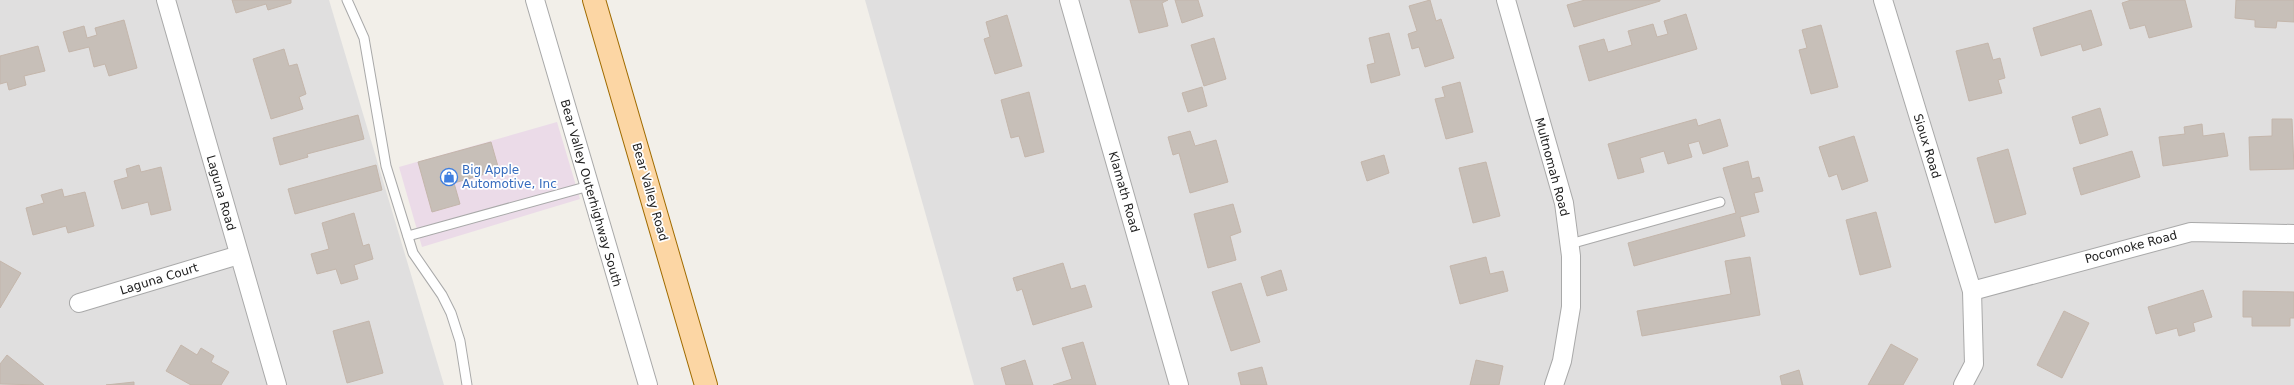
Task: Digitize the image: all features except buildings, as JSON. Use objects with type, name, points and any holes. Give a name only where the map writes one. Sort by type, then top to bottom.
[{"type":"main road","name":"Bear Valley Road","points":[[594,0],[706,385]]},
{"type":"street","name":"Laguna Road","points":[[166,0],[277,385]]},
{"type":"street","name":"Bear Valley Outerhighway South","points":[[535,0],[648,385]]},
{"type":"street","name":"Klamath Road","points":[[1069,0],[1179,385]]},
{"type":"street","name":"Multnomah Road","points":[[1506,0],[1564,203],[1570,244],[1571,307],[1562,361],[1554,385]]},
{"type":"street","name":"Sioux Road","points":[[1883,0],[1972,291],[1974,364],[1963,385]]},
{"type":"street","name":"Pocomoke Road","points":[[1972,291],[2191,232],[2294,234]]},
{"type":"street","name":"Laguna Court","points":[[79,303],[239,255]]},
{"type":"lane","points":[[348,0],[364,38],[385,161],[413,253],[439,290],[451,313],[460,341],[467,385]]},
{"type":"lane","points":[[408,236],[589,186]]},
{"type":"lane","points":[[1570,244],[1720,202]]},
{"type":"shaded area","points":[[0,0],[329,0],[444,385],[0,385]]},
{"type":"shaded area","points":[[865,0],[2294,0],[2294,385],[974,385]]},
{"type":"shaded area","points":[[557,122],[580,199],[422,247],[399,167]]},
{"type":"place","name":"Big Apple Automotive, Inc","points":[[449,177]]}]
